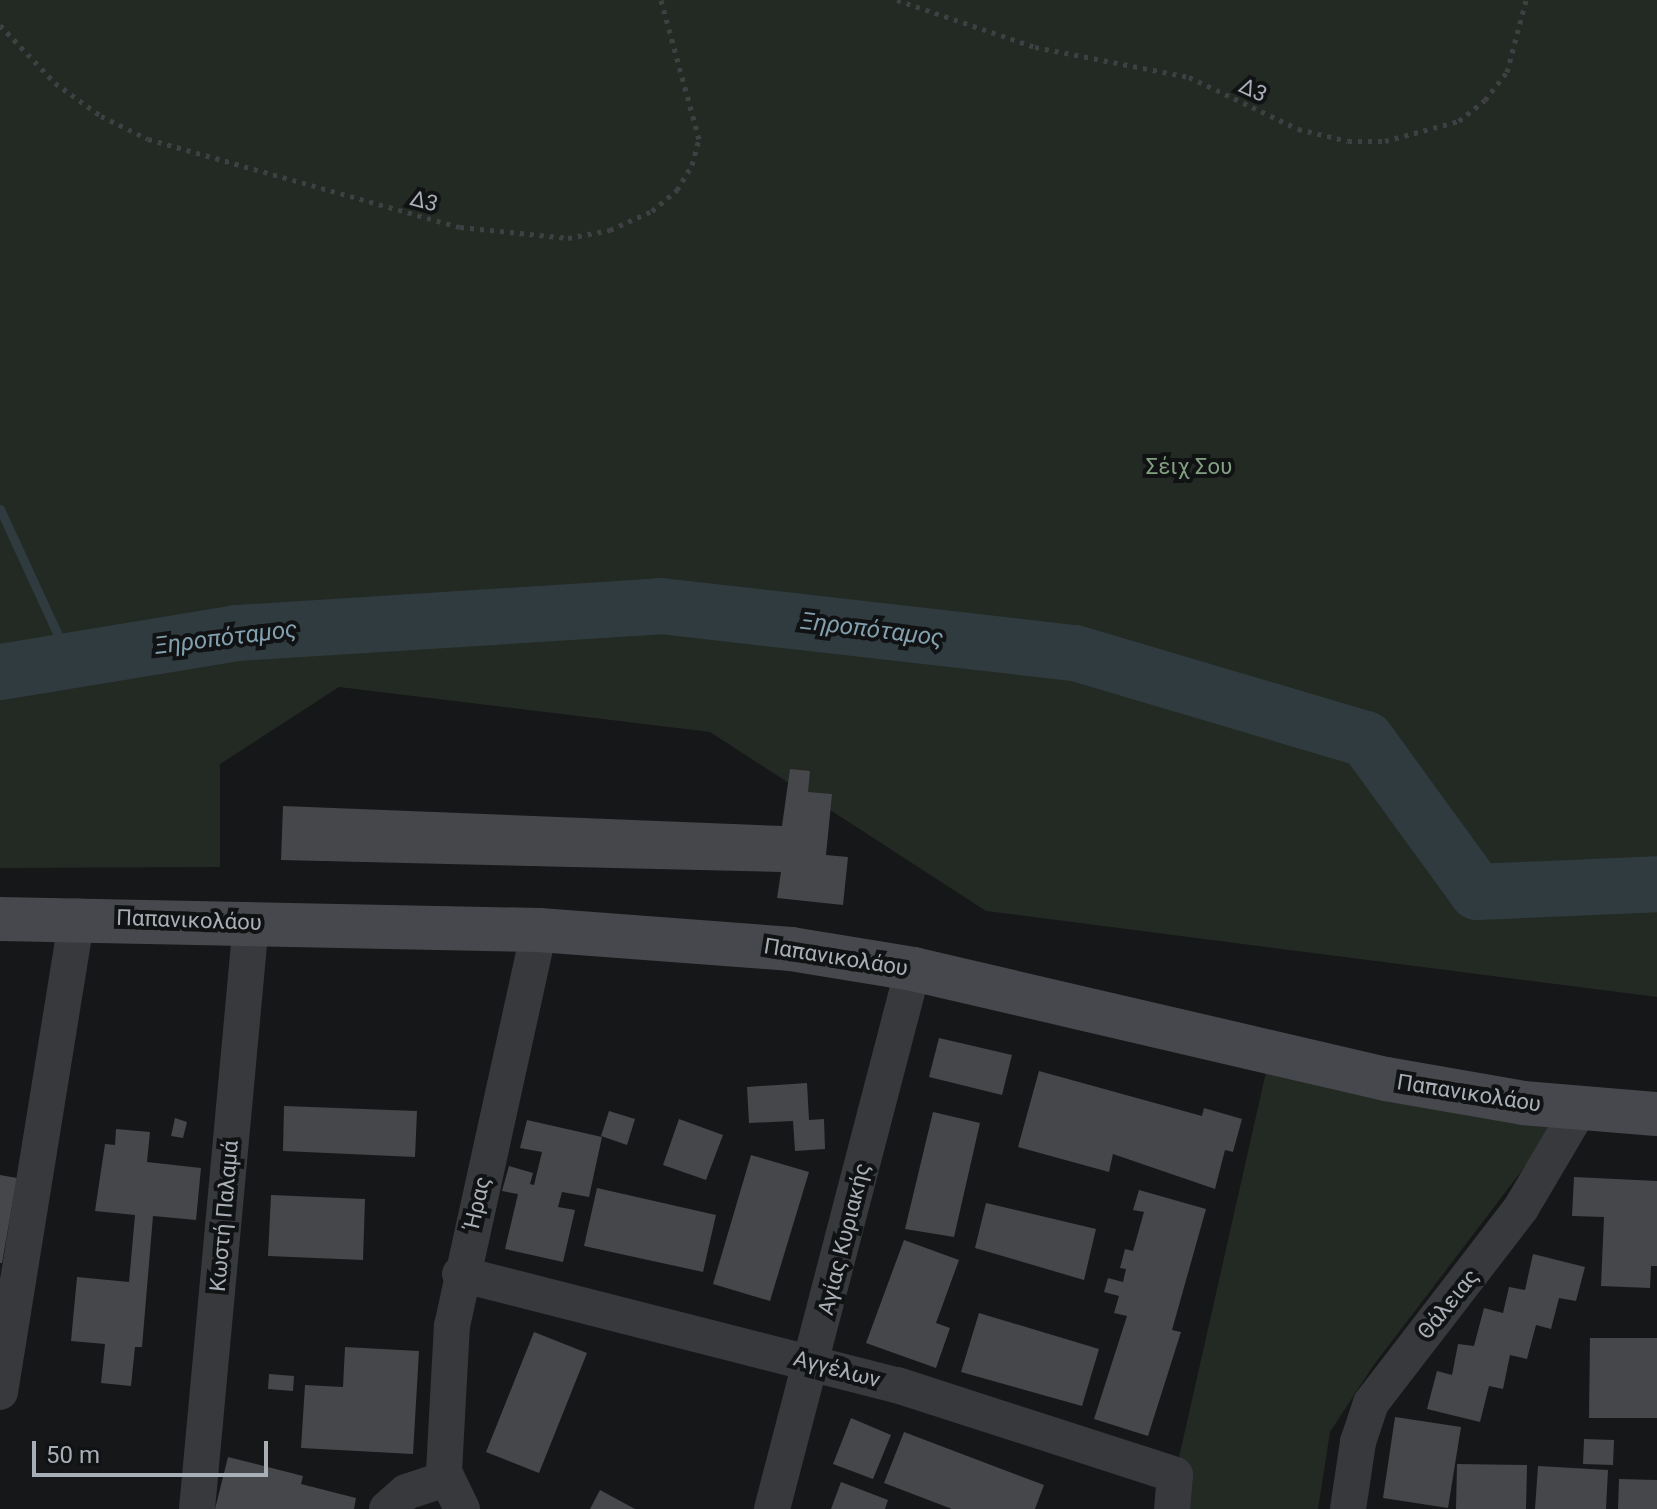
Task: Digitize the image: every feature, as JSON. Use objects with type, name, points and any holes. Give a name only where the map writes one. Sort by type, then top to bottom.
[{"type":"main road","name":"Παπανικολάου","points":[[0,919],[77,916],[539,930],[698,939],[913,969],[1386,1079],[1579,1110],[1657,1114]]},
{"type":"street","points":[[0,1392],[77,916]]},
{"type":"street","name":"Κωστή Παλαμά","points":[[197,1509],[251,922]]},
{"type":"street","name":"Ήρας","points":[[387,1509],[406,1492],[454,1494],[451,1349],[460,1274],[539,930]]},
{"type":"street","name":"Αγίας Κυριακής","points":[[772,1509],[813,1362],[913,969]]},
{"type":"street","name":"Θάλειας","points":[[1348,1509],[1358,1442],[1371,1403],[1521,1208],[1579,1110]]},
{"type":"street","name":"Αγγέλων","points":[[460,1274],[813,1362],[1175,1475],[1172,1509]]},
{"type":"path","name":"Δ3","points":[[0,25],[55,83],[101,116],[148,139],[460,227],[568,238],[610,230],[652,211],[677,190],[692,165],[699,139],[661,0]]},
{"type":"path","name":"Δ3","points":[[897,0],[1035,47],[1189,77],[1298,129],[1348,141],[1385,141],[1459,121],[1485,100],[1507,72],[1526,0]]},
{"type":"green space","name":"Σέιχ Σου","points":[[0,0],[1657,0],[1657,997],[986,911],[710,732],[339,687],[220,764],[220,867],[0,868]]},
{"type":"green space","points":[[1266,1072],[1558,1123],[1373,1366],[1330,1432],[1318,1509],[1186,1509],[1175,1475]]},
{"type":"building","points":[[790,769],[810,771],[808,792],[832,794],[826,855],[848,857],[843,905],[777,898],[781,872],[281,860],[283,806],[782,826]]},
{"type":"building","points":[[939,1038],[1012,1055],[1002,1095],[929,1077]]},
{"type":"building","points":[[1039,1071],[1202,1116],[1204,1108],[1242,1119],[1233,1152],[1225,1150],[1215,1189],[1113,1154],[1109,1172],[1018,1147]]},
{"type":"building","points":[[807,1083],[809,1120],[824,1119],[825,1149],[795,1151],[793,1121],[749,1123],[747,1087]]},
{"type":"building","points":[[284,1106],[417,1111],[415,1157],[283,1151]]},
{"type":"building","points":[[609,1111],[635,1119],[627,1145],[601,1136]]},
{"type":"building","points":[[933,1112],[980,1123],[954,1237],[905,1229]]},
{"type":"building","points":[[175,1118],[187,1122],[183,1138],[171,1136]]},
{"type":"building","points":[[679,1119],[723,1135],[706,1180],[663,1165]]},
{"type":"building","points":[[527,1120],[602,1137],[589,1197],[562,1192],[558,1207],[575,1210],[563,1262],[505,1249],[518,1194],[502,1191],[509,1166],[533,1173],[530,1184],[534,1185],[542,1152],[520,1148]]},
{"type":"building","points":[[116,1129],[150,1132],[147,1162],[201,1168],[196,1220],[153,1216],[142,1347],[135,1347],[131,1386],[101,1383],[105,1344],[71,1341],[77,1277],[129,1282],[135,1215],[95,1211],[105,1144],[115,1145]]},
{"type":"building","points":[[751,1155],[809,1172],[770,1301],[713,1284]]},
{"type":"building","points":[[0,1175],[17,1178],[2,1263],[0,1263]]},
{"type":"building","points":[[1574,1177],[1657,1181],[1657,1266],[1651,1266],[1650,1288],[1601,1286],[1604,1217],[1572,1216]]},
{"type":"building","points":[[597,1188],[716,1215],[703,1272],[584,1246]]},
{"type":"building","points":[[1139,1190],[1206,1209],[1172,1330],[1181,1332],[1148,1436],[1094,1419],[1127,1316],[1114,1313],[1119,1296],[1104,1292],[1108,1278],[1123,1282],[1126,1269],[1120,1268],[1125,1249],[1133,1251],[1144,1212],[1133,1210]]},
{"type":"building","points":[[271,1195],[365,1199],[363,1260],[268,1256]]},
{"type":"building","points":[[986,1203],[1096,1229],[1084,1280],[975,1248]]},
{"type":"building","points":[[904,1240],[959,1260],[936,1323],[950,1328],[936,1368],[866,1343]]},
{"type":"building","points":[[1533,1254],[1585,1267],[1576,1301],[1559,1298],[1551,1329],[1536,1325],[1527,1359],[1510,1355],[1503,1389],[1489,1386],[1480,1422],[1427,1409],[1437,1371],[1452,1375],[1458,1344],[1474,1346],[1484,1308],[1503,1313],[1509,1287],[1525,1290]]},
{"type":"building","points":[[979,1313],[1099,1349],[1082,1406],[961,1372]]},
{"type":"building","points":[[534,1332],[587,1353],[539,1473],[486,1452]]},
{"type":"building","points":[[1590,1338],[1657,1338],[1657,1418],[1589,1418]]},
{"type":"building","points":[[345,1347],[419,1351],[413,1454],[301,1448],[305,1385],[343,1387]]},
{"type":"building","points":[[269,1374],[294,1376],[293,1391],[268,1389]]},
{"type":"building","points":[[1395,1417],[1461,1427],[1448,1508],[1383,1498]]},
{"type":"building","points":[[851,1418],[891,1435],[873,1479],[833,1464]]},
{"type":"building","points":[[904,1432],[1044,1485],[1035,1509],[952,1509],[884,1483]]},
{"type":"building","points":[[1584,1439],[1614,1440],[1613,1465],[1583,1464]]},
{"type":"building","points":[[228,1457],[303,1476],[301,1484],[356,1498],[354,1509],[215,1509]]},
{"type":"building","points":[[1457,1464],[1527,1465],[1526,1509],[1456,1509]]},
{"type":"building","points":[[1538,1466],[1608,1470],[1606,1509],[1535,1509]]},
{"type":"building","points":[[1619,1479],[1657,1480],[1657,1509],[1618,1509]]},
{"type":"building","points":[[841,1482],[888,1500],[885,1509],[831,1509]]},
{"type":"building","points":[[600,1490],[635,1509],[590,1509]]},
{"type":"waterway","points":[[0,509],[70,661]]},
{"type":"waterway","name":"Ξηροπόταμος","points":[[0,672],[237,633],[661,606],[1075,653],[1366,739],[1477,892],[1657,884]]}]
